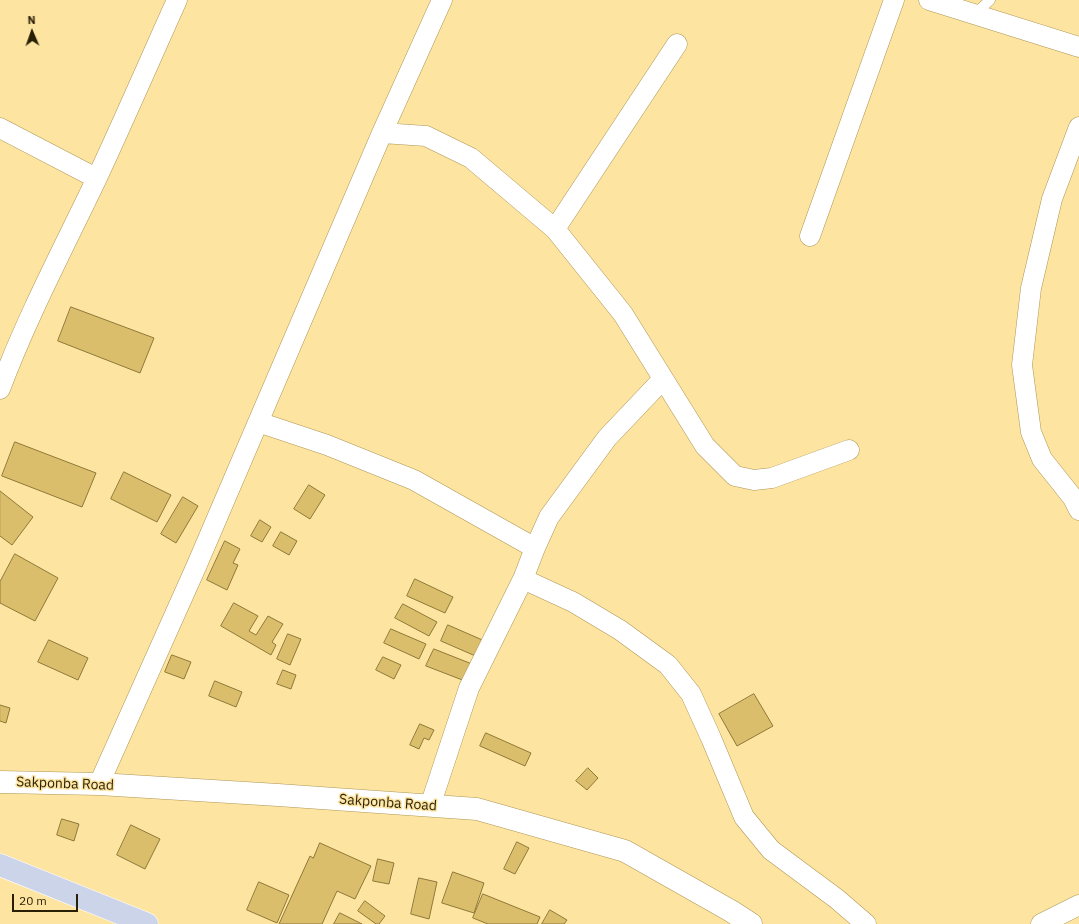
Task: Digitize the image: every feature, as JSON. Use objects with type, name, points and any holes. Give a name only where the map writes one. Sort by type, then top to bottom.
[{"type":"highway","points":[[0,865],[147,924]]},
{"type":"main road","name":"Sakponba Road","points":[[0,782],[100,784],[477,809],[625,851],[731,911],[751,924]]},
{"type":"street","points":[[0,389],[10,362],[47,278],[96,178],[177,0]]},
{"type":"street","points":[[100,784],[196,566],[382,133],[442,0]]},
{"type":"street","points":[[810,236],[894,0]]},
{"type":"street","points":[[928,0],[1079,47]]},
{"type":"street","points":[[555,229],[677,44]]},
{"type":"street","points":[[1079,127],[1052,199],[1030,288],[1022,365],[1031,432],[1042,459],[1073,498],[1079,510]]},
{"type":"street","points":[[0,128],[96,178]]},
{"type":"street","points":[[382,133],[426,136],[471,158],[555,229],[623,314],[705,446],[735,476],[754,480],[772,478],[849,450]]},
{"type":"street","points":[[430,806],[469,688],[523,579],[549,517],[607,438],[663,379]]},
{"type":"street","points":[[258,422],[327,445],[414,480],[535,548]]},
{"type":"street","points":[[523,579],[573,602],[620,630],[668,665],[691,694],[744,816],[771,850],[837,899],[866,924]]},
{"type":"street","points":[[1041,924],[1079,905]]},
{"type":"lane","points":[[975,14],[990,0]]},
{"type":"building","points":[[71,307],[154,338],[140,373],[58,341]]},
{"type":"building","points":[[15,442],[96,473],[82,507],[2,476]]},
{"type":"building","points":[[124,472],[171,495],[157,522],[111,499]]},
{"type":"building","points":[[309,485],[325,495],[310,519],[294,509]]},
{"type":"building","points":[[0,491],[33,517],[12,545],[0,536]]},
{"type":"building","points":[[183,497],[198,506],[176,543],[161,534]]},
{"type":"building","points":[[260,520],[271,527],[262,542],[251,536]]},
{"type":"building","points":[[281,532],[297,541],[289,555],[273,546]]},
{"type":"building","points":[[225,541],[240,549],[233,563],[238,565],[227,590],[207,580]]},
{"type":"building","points":[[15,554],[58,578],[35,621],[0,603],[0,582]]},
{"type":"building","points":[[415,579],[453,597],[445,613],[407,596]]},
{"type":"building","points":[[234,603],[258,616],[249,631],[256,635],[268,616],[283,624],[272,642],[276,645],[271,655],[221,626]]},
{"type":"building","points":[[403,604],[437,622],[429,636],[395,618]]},
{"type":"building","points":[[448,625],[487,642],[480,658],[441,641]]},
{"type":"building","points":[[391,629],[426,644],[419,659],[384,643]]},
{"type":"building","points":[[288,634],[301,639],[290,665],[277,659]]},
{"type":"building","points":[[49,640],[88,658],[78,680],[38,662]]},
{"type":"building","points":[[434,649],[472,664],[465,681],[426,666]]},
{"type":"building","points":[[172,655],[191,662],[184,679],[165,672]]},
{"type":"building","points":[[383,657],[401,665],[394,679],[376,670]]},
{"type":"building","points":[[283,670],[296,675],[291,689],[277,684]]},
{"type":"building","points":[[215,681],[242,692],[236,707],[209,696]]},
{"type":"building","points":[[754,694],[773,726],[737,746],[719,714]]},
{"type":"building","points":[[0,705],[10,708],[6,723],[0,721]]},
{"type":"building","points":[[420,724],[434,730],[429,740],[424,738],[419,749],[410,745]]},
{"type":"building","points":[[486,733],[531,753],[525,766],[480,746]]},
{"type":"building","points":[[588,768],[598,778],[587,790],[576,781]]},
{"type":"building","points":[[62,819],[79,824],[74,841],[57,835]]},
{"type":"building","points":[[131,825],[160,839],[145,869],[117,855]]},
{"type":"building","points":[[517,842],[529,848],[515,874],[504,869]]},
{"type":"building","points":[[320,843],[371,866],[355,899],[337,891],[322,924],[279,924],[310,856],[313,858]]},
{"type":"building","points":[[378,859],[394,863],[389,884],[373,881]]},
{"type":"building","points":[[453,872],[484,883],[474,913],[442,903]]},
{"type":"building","points":[[419,878],[437,882],[429,919],[411,914]]},
{"type":"building","points":[[259,882],[289,895],[277,923],[247,910]]},
{"type":"building","points":[[483,894],[540,917],[537,924],[488,924],[473,918]]},
{"type":"building","points":[[365,901],[385,916],[379,924],[376,924],[358,911]]},
{"type":"building","points":[[550,910],[567,920],[564,924],[542,924]]},
{"type":"building","points":[[340,913],[362,924],[334,924]]}]
